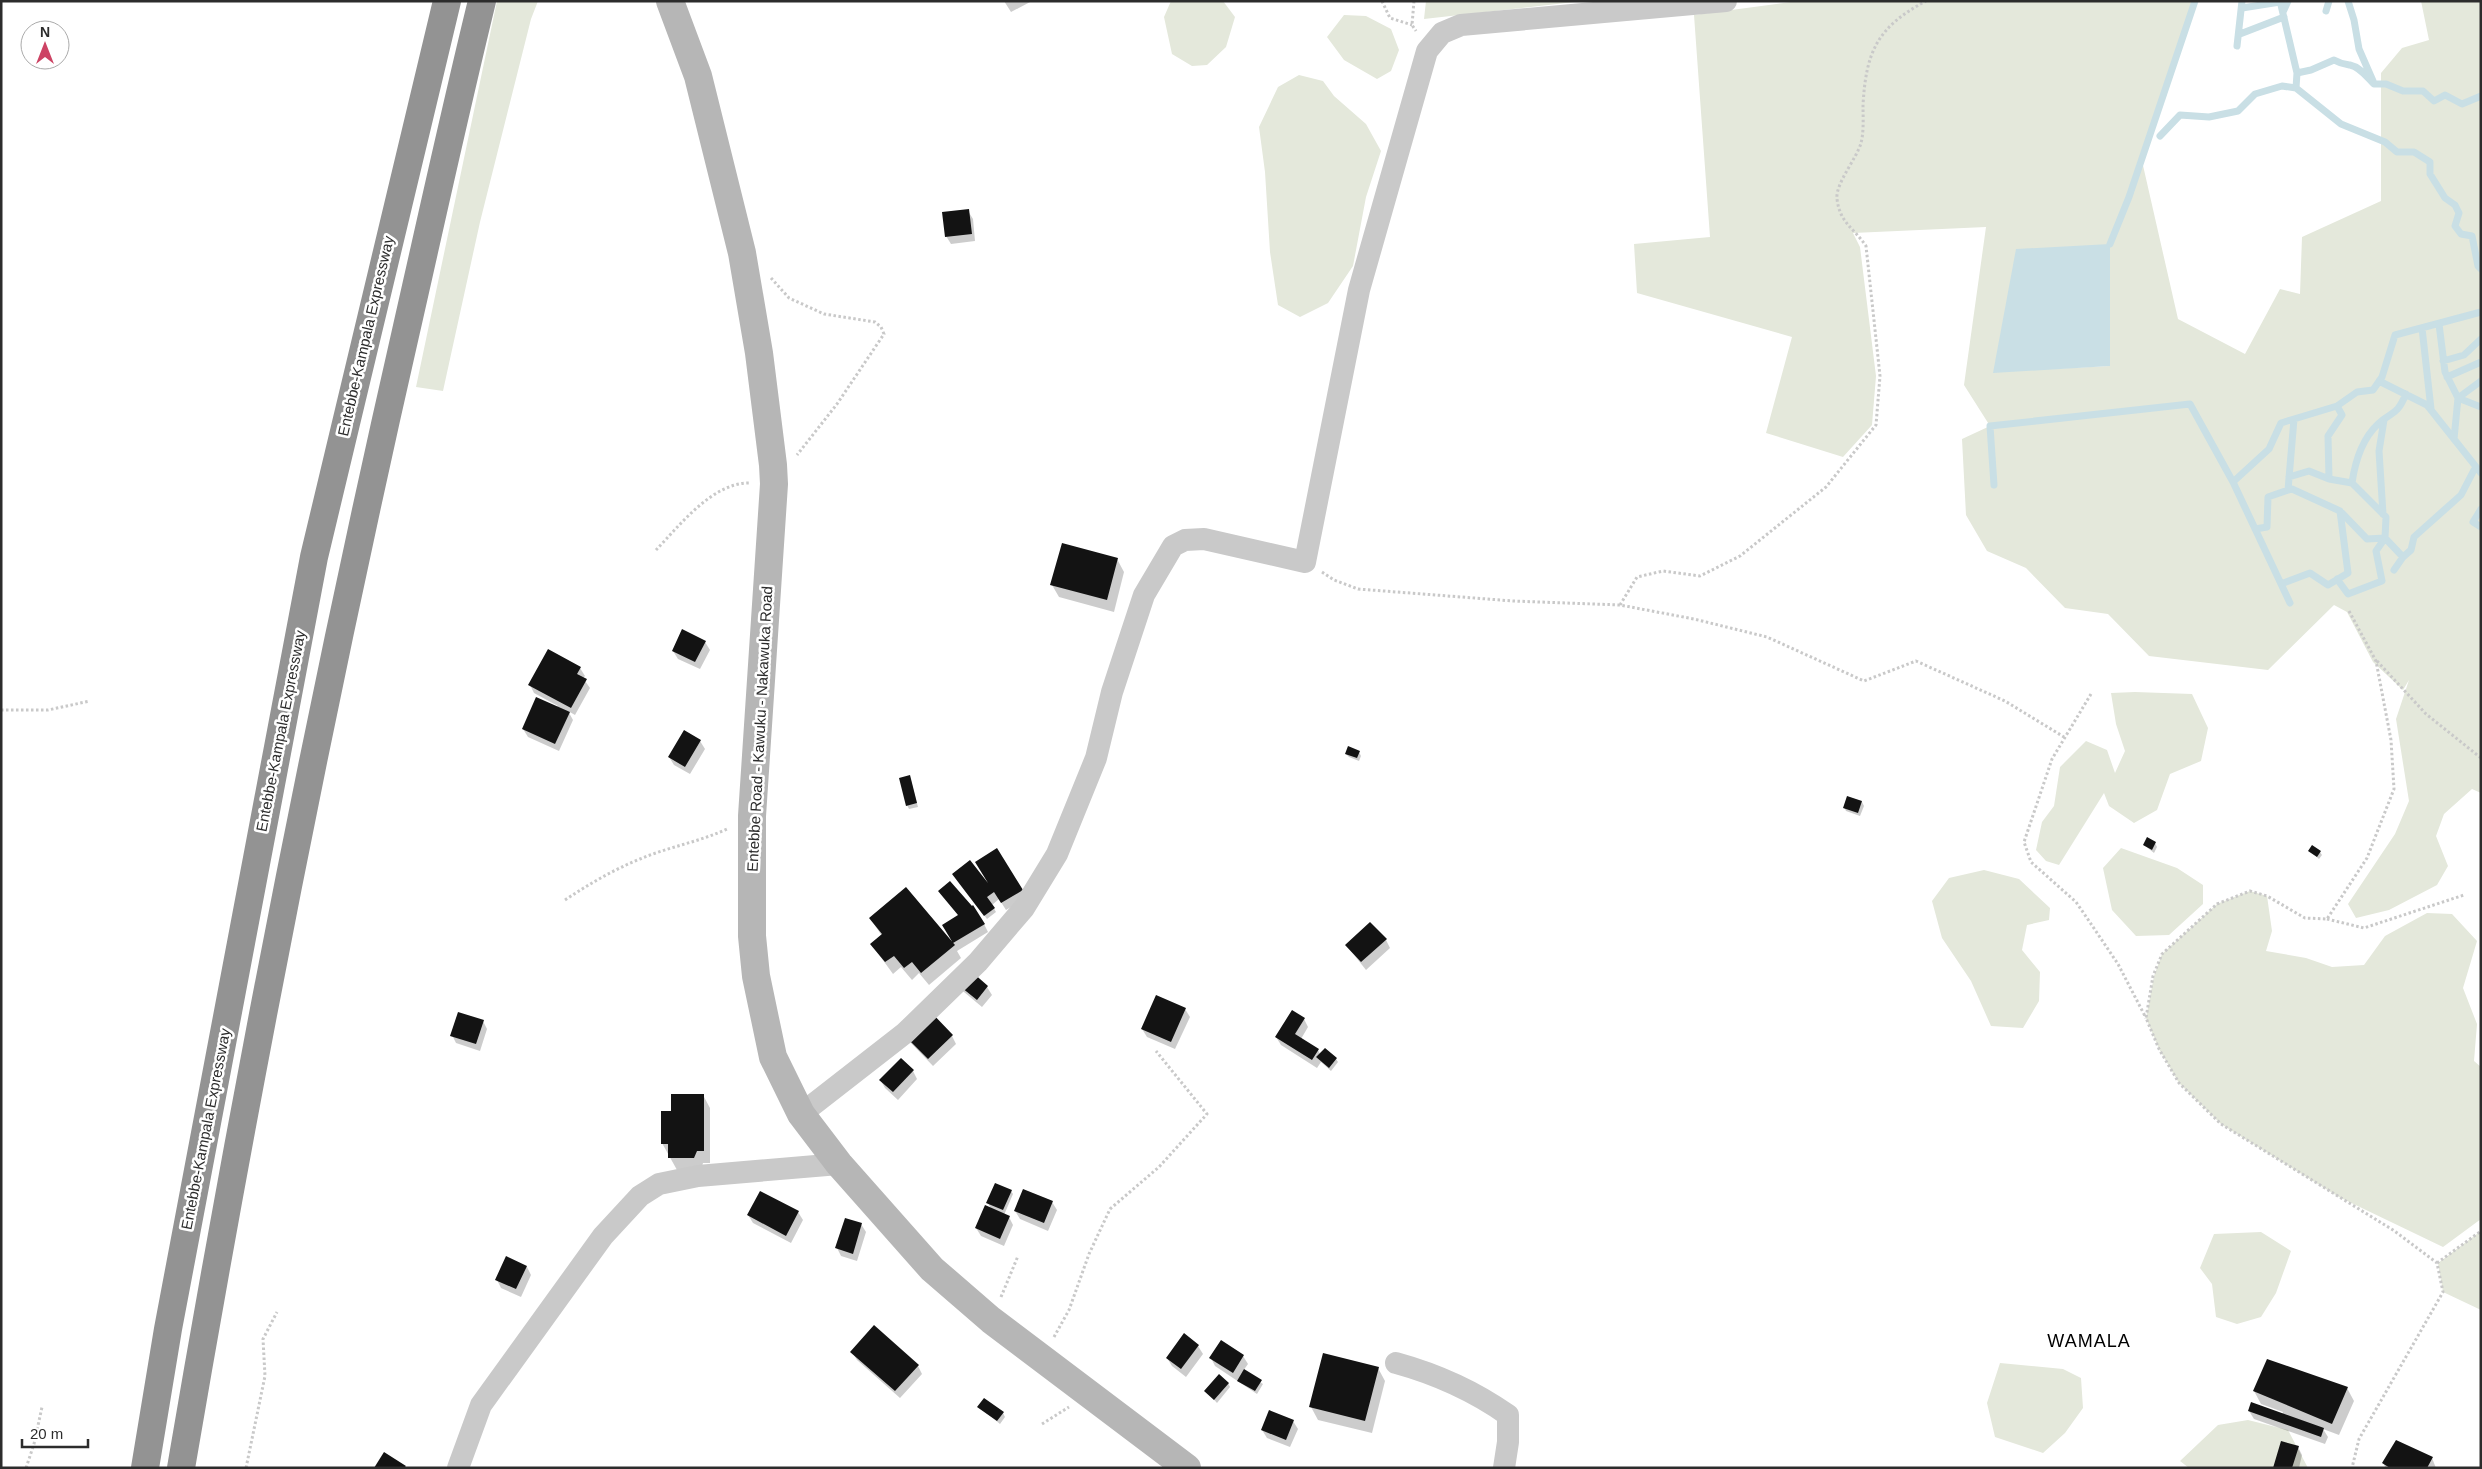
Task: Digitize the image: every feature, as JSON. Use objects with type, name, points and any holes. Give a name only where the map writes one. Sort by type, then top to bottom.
[{"type":"highway","name":"Entebbe-Kampala Expressway","points":[[145,1468],[170,1320],[314,557],[447,1]]},
{"type":"highway","points":[[181,1468],[244,1116],[315,745],[380,447],[482,1]]},
{"type":"main road","name":"Entebbe Road - Kawuku - Nakawuka Road","points":[[670,1],[698,76],[742,253],[759,352],[774,484],[752,816],[752,936],[756,976],[773,1057],[801,1114],[839,1164],[932,1269],[991,1320],[1187,1468]]},
{"type":"street","points":[[801,1114],[905,1033],[978,962],[1024,908],[1057,854],[1096,758],[1112,692],[1144,595],[1173,546],[1186,540],[1204,539],[1305,562],[1359,290],[1428,51],[1442,33],[1461,25],[1629,12],[1726,1]]},
{"type":"street","points":[[458,1468],[481,1405],[603,1236],[640,1196],[659,1184],[698,1176],[839,1164]]},
{"type":"street","points":[[1396,1363],[1432,1373],[1487,1400],[1508,1415],[1508,1442],[1504,1468]]},
{"type":"path","points":[[1382,1],[1390,18],[1412,25]]},
{"type":"path","points":[[1620,605],[1637,577],[1663,571],[1700,576],[1740,556],[1826,487],[1876,425],[1880,376],[1866,246],[1858,234],[1841,218],[1836,196],[1861,143],[1865,74],[1878,39],[1909,10],[1926,1]]},
{"type":"path","points":[[656,550],[702,502],[741,483],[774,484],[837,404],[884,334],[881,327],[875,322],[824,314],[789,298],[770,276]]},
{"type":"path","points":[[1305,562],[1334,580],[1358,589],[1513,601],[1620,605],[1694,619],[1767,637],[1864,681],[1916,661],[2005,701],[2064,737]]},
{"type":"path","points":[[2349,611],[2376,661],[2426,714],[2481,758]]},
{"type":"path","points":[[2327,919],[2367,858],[2394,789],[2391,740],[2376,661]]},
{"type":"path","points":[[2091,694],[2052,759],[2024,842],[2031,862],[2076,902],[2118,964],[2179,1083],[2221,1124],[2393,1230],[2437,1262],[2443,1292],[2359,1439],[2352,1468]]},
{"type":"path","points":[[1,710],[48,710],[90,701]]},
{"type":"path","points":[[565,900],[606,875],[641,859],[711,836],[752,816]]},
{"type":"path","points":[[2146,1018],[2153,976],[2162,954],[2217,904],[2250,891],[2268,896],[2305,918],[2327,919],[2364,928],[2464,895]]},
{"type":"path","points":[[1041,1359],[1069,1310],[1089,1254],[1110,1210],[1160,1166],[1207,1114],[1156,1050]]},
{"type":"path","points":[[2437,1262],[2481,1231]]},
{"type":"path","points":[[991,1320],[1018,1256]]},
{"type":"path","points":[[246,1468],[264,1376],[263,1339],[277,1312]]},
{"type":"path","points":[[26,1468],[34,1444],[42,1407]]},
{"type":"shaded area","points":[[497,1],[538,1],[531,19],[480,222],[443,391],[416,387]]},
{"type":"shaded area","points":[[1171,1],[1223,1],[1235,17],[1226,47],[1207,65],[1192,66],[1172,54],[1164,17]]},
{"type":"shaded area","points":[[1426,1],[1583,1],[1424,19]]},
{"type":"shaded area","points":[[1798,1],[2194,1],[2142,161],[2178,319],[2245,354],[2280,289],[2300,294],[2302,237],[2381,201],[2381,73],[2402,48],[2429,40],[2421,1],[2481,1],[2481,793],[2472,789],[2444,814],[2436,836],[2448,866],[2437,885],[2389,910],[2356,918],[2348,904],[2395,834],[2409,801],[2396,719],[2409,680],[2403,690],[2373,662],[2347,612],[2334,605],[2268,670],[2149,656],[2108,614],[2065,608],[2026,568],[1987,551],[1966,515],[1962,439],[1990,426],[1964,385],[1986,227],[1853,233],[1860,247],[1876,376],[1872,425],[1843,457],[1766,433],[1792,337],[1637,293],[1634,244],[1710,237],[1694,15]],"holes":[[[2110,245],[2110,366],[2050,369]]]},
{"type":"shaded area","points":[[1344,15],[1366,16],[1391,29],[1399,50],[1391,71],[1377,79],[1344,60],[1327,37]]},
{"type":"shaded area","points":[[1299,75],[1323,81],[1334,96],[1366,124],[1381,151],[1366,197],[1353,266],[1328,303],[1300,317],[1278,305],[1270,252],[1265,172],[1259,127],[1278,87]]},
{"type":"shaded area","points":[[2111,693],[2192,694],[2208,728],[2201,761],[2170,774],[2157,810],[2134,823],[2109,806],[2104,793],[2059,865],[2046,861],[2036,850],[2042,822],[2054,806],[2060,767],[2086,741],[2107,750],[2115,773],[2125,751],[2116,724]]},
{"type":"shaded area","points":[[2121,848],[2177,868],[2203,885],[2203,904],[2169,935],[2136,936],[2112,910],[2103,868]]},
{"type":"shaded area","points":[[1984,870],[2019,879],[2050,908],[2049,920],[2027,925],[2022,950],[2040,972],[2039,1001],[2023,1028],[1991,1026],[1971,981],[1942,938],[1932,901],[1949,878]]},
{"type":"shaded area","points":[[2250,891],[2267,896],[2272,931],[2266,951],[2306,958],[2332,967],[2364,965],[2385,936],[2427,913],[2452,914],[2477,941],[2463,988],[2477,1024],[2474,1061],[2481,1067],[2481,1219],[2443,1247],[2339,1197],[2221,1124],[2179,1083],[2159,1049],[2146,1018],[2154,976],[2162,954],[2217,904]]},
{"type":"shaded area","points":[[2481,1231],[2481,1310],[2443,1292],[2438,1263]]},
{"type":"shaded area","points":[[2261,1232],[2291,1251],[2276,1293],[2261,1317],[2237,1324],[2216,1317],[2212,1284],[2200,1268],[2214,1234]]},
{"type":"shaded area","points":[[2000,1363],[2063,1369],[2081,1378],[2083,1408],[2065,1433],[2043,1453],[1995,1437],[1987,1403]]},
{"type":"shaded area","points":[[2248,1420],[2288,1430],[2308,1468],[2189,1468],[2180,1461],[2218,1425]]},
{"type":"water","points":[[2110,244],[2110,366],[1993,373],[2016,249]]},
{"type":"building","points":[[969,209],[972,234],[945,237],[942,212]]},
{"type":"building","points":[[1062,543],[1118,558],[1107,600],[1050,585]]},
{"type":"building","points":[[682,629],[706,641],[695,662],[672,651]]},
{"type":"building","points":[[548,649],[581,667],[577,674],[587,679],[571,708],[528,685]]},
{"type":"building","points":[[536,697],[570,712],[555,744],[522,729]]},
{"type":"building","points":[[684,730],[701,740],[685,767],[668,757]]},
{"type":"building","points":[[1348,746],[1360,751],[1357,758],[1345,754]]},
{"type":"building","points":[[910,775],[917,803],[906,806],[899,778]]},
{"type":"building","points":[[1847,796],[1862,801],[1858,813],[1843,808]]},
{"type":"building","points":[[2147,837],[2156,842],[2152,850],[2143,845]]},
{"type":"building","points":[[2312,845],[2321,851],[2317,857],[2308,851]]},
{"type":"building","points":[[997,848],[1023,890],[1001,903],[994,892],[987,897],[995,908],[984,916],[952,874],[970,860],[988,883],[975,862]]},
{"type":"building","points":[[950,881],[973,905],[985,924],[953,943],[942,925],[958,915],[938,891]]},
{"type":"building","points":[[906,887],[955,945],[921,973],[912,962],[904,968],[894,956],[885,962],[870,944],[882,934],[869,918]]},
{"type":"building","points":[[1370,922],[1387,939],[1361,962],[1345,945]]},
{"type":"building","points":[[964,965],[988,986],[977,1000],[951,979]]},
{"type":"building","points":[[1156,995],[1186,1008],[1171,1042],[1141,1029]]},
{"type":"building","points":[[929,1010],[953,1035],[928,1059],[903,1034]]},
{"type":"building","points":[[1292,1010],[1305,1018],[1295,1034],[1319,1049],[1312,1060],[1275,1037]]},
{"type":"building","points":[[458,1012],[484,1020],[476,1044],[450,1036]]},
{"type":"building","points":[[1325,1048],[1337,1058],[1329,1068],[1316,1057]]},
{"type":"building","points":[[901,1058],[914,1070],[893,1092],[879,1080]]},
{"type":"building","points":[[671,1094],[704,1094],[704,1151],[697,1151],[694,1158],[668,1158],[668,1144],[661,1144],[661,1111],[671,1111]]},
{"type":"building","points":[[995,1183],[1012,1190],[1003,1210],[986,1203]]},
{"type":"building","points":[[1023,1189],[1053,1201],[1044,1223],[1014,1211]]},
{"type":"building","points":[[760,1191],[799,1211],[786,1236],[747,1215]]},
{"type":"building","points":[[985,1205],[1010,1216],[1000,1239],[975,1228]]},
{"type":"building","points":[[845,1218],[862,1223],[853,1254],[835,1248]]},
{"type":"building","points":[[506,1256],[527,1266],[516,1289],[495,1280]]},
{"type":"building","points":[[874,1325],[919,1365],[895,1391],[850,1352]]},
{"type":"building","points":[[1184,1333],[1199,1345],[1181,1369],[1166,1358]]},
{"type":"building","points":[[1221,1340],[1244,1355],[1233,1373],[1209,1358]]},
{"type":"building","points":[[1323,1353],[1379,1367],[1365,1421],[1309,1407]]},
{"type":"building","points":[[2267,1359],[2348,1387],[2332,1424],[2253,1391]]},
{"type":"building","points":[[1244,1369],[1262,1380],[1255,1391],[1237,1381]]},
{"type":"building","points":[[1219,1374],[1229,1383],[1214,1400],[1204,1391]]},
{"type":"building","points":[[984,1398],[1004,1412],[997,1421],[977,1407]]},
{"type":"building","points":[[2251,1402],[2324,1428],[2321,1437],[2248,1411]]},
{"type":"building","points":[[1269,1410],[1294,1420],[1286,1440],[1261,1430]]},
{"type":"building","points":[[2396,1440],[2433,1457],[2427,1468],[2390,1468],[2382,1463]]},
{"type":"building","points":[[2281,1441],[2299,1446],[2292,1468],[2273,1468]]},
{"type":"building","points":[[384,1452],[406,1466],[404,1468],[374,1468]]},
{"type":"waterway","points":[[2110,244],[2129,197],[2195,1]]},
{"type":"waterway","points":[[2237,46],[2242,1]]},
{"type":"waterway","points":[[2280,1],[2297,73]]},
{"type":"waterway","points":[[2283,12],[2288,1]]},
{"type":"waterway","points":[[2326,11],[2329,1]]},
{"type":"waterway","points":[[2348,1],[2354,20],[2359,49],[2373,81]]},
{"type":"waterway","points":[[2242,8],[2280,2]]},
{"type":"waterway","points":[[2240,34],[2284,17]]},
{"type":"waterway","points":[[2481,96],[2462,104],[2445,95],[2434,101],[2423,91],[2403,91],[2386,84],[2374,84],[2357,68],[2334,60],[2311,70],[2297,73],[2296,88],[2341,124],[2385,142],[2397,152],[2414,152],[2430,162],[2430,174],[2445,198],[2455,205],[2459,213],[2455,226],[2461,234],[2472,236],[2478,266],[2481,269]]},
{"type":"waterway","points":[[2160,136],[2180,115],[2209,117],[2238,111],[2255,94],[2282,86],[2296,88]]},
{"type":"waterway","points":[[2329,479],[2328,436],[2342,415],[2337,406],[2357,392],[2373,390],[2382,377],[2395,335],[2481,312]]},
{"type":"waterway","points":[[2439,324],[2445,372],[2458,398],[2454,439]]},
{"type":"waterway","points":[[2422,328],[2431,409]]},
{"type":"waterway","points":[[2443,361],[2464,355],[2481,339]]},
{"type":"waterway","points":[[2447,377],[2481,362]]},
{"type":"waterway","points":[[2379,381],[2427,405],[2481,473]]},
{"type":"waterway","points":[[2481,381],[2458,398],[2481,407]]},
{"type":"waterway","points":[[2289,477],[2309,471],[2329,479],[2352,483],[2357,459],[2367,437],[2378,424],[2397,410],[2406,394]]},
{"type":"waterway","points":[[1994,485],[1990,426],[2190,404],[2233,482],[2290,603]]},
{"type":"waterway","points":[[2255,529],[2267,527],[2268,497],[2288,490],[2294,419],[2337,406]]},
{"type":"waterway","points":[[2233,482],[2269,449],[2281,423],[2294,419]]},
{"type":"waterway","points":[[2383,514],[2379,451],[2384,420]]},
{"type":"waterway","points":[[2394,570],[2403,557],[2411,550],[2414,537],[2461,495],[2474,470]]},
{"type":"waterway","points":[[2352,483],[2386,517],[2385,538],[2403,557]]},
{"type":"waterway","points":[[2288,490],[2292,489],[2340,511],[2367,539],[2385,538]]},
{"type":"waterway","points":[[2481,509],[2473,522],[2481,527]]},
{"type":"waterway","points":[[2281,584],[2310,573],[2328,585],[2348,573],[2340,511]]},
{"type":"waterway","points":[[2337,579],[2348,594],[2382,581],[2376,551],[2385,538]]},
{"type":"district","name":"WAMALA","points":[[2089,1341]]}]
